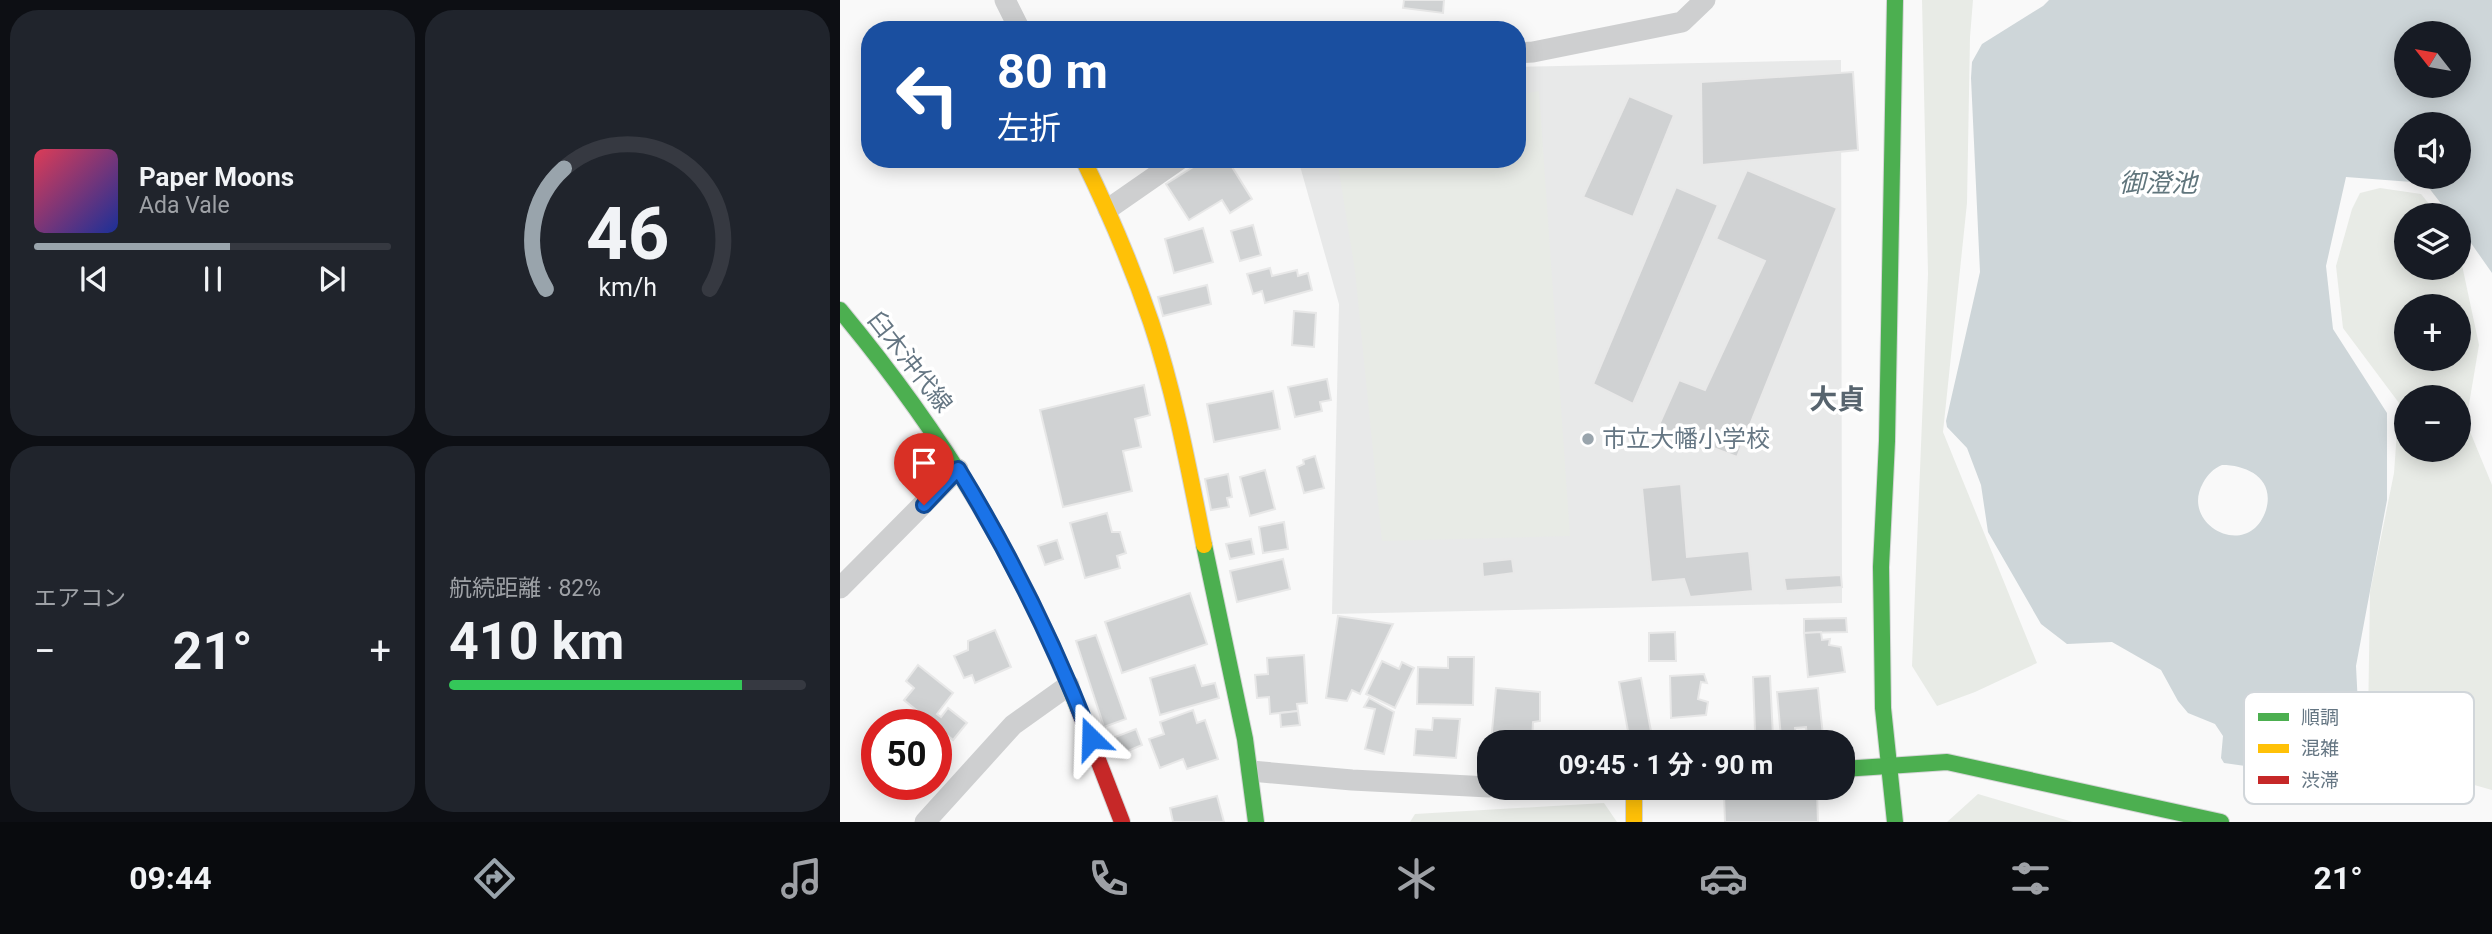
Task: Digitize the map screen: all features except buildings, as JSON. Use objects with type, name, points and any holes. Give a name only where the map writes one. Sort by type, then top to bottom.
[{"type":"street","points":[[1005,0],[1016,21]]},
{"type":"street","points":[[1526,52],[1682,22],[1705,0]]},
{"type":"street","points":[[1895,0],[1887,441],[1881,567],[1883,708],[1895,822]]},
{"type":"street","points":[[1088,168],[1108,209],[1139,286],[1170,391],[1251,771],[1256,822]]},
{"type":"street","points":[[1108,209],[1167,168]]},
{"type":"street","name":"臼木沖代線","points":[[840,310],[930,424],[1005,551],[1069,685],[1122,822]]},
{"type":"street","points":[[840,588],[958,469]]},
{"type":"street","points":[[925,822],[1013,724],[1069,685]]},
{"type":"street","points":[[1855,768],[1947,762],[2221,822]]},
{"type":"street","points":[[1251,771],[1352,780],[1477,786]]},
{"type":"street","points":[[1634,800],[1634,822]]},
{"type":"shaded area","points":[[1922,0],[1973,0],[1967,203],[1943,432],[2037,663],[1975,692],[1937,706],[1912,666],[1928,274]]},
{"type":"shaded area","name":"市立大幡小学校","points":[[1841,60],[1842,603],[1332,614],[1339,304],[1301,168],[1526,168],[1526,67]]},
{"type":"shaded area","points":[[1539,91],[1570,536],[1382,541],[1355,271],[1338,168],[1526,168],[1526,93]]},
{"type":"shaded area","points":[[2380,188],[2421,194],[2428,203],[2394,203],[2394,280],[2465,280],[2468,294],[2394,294],[2394,371],[2471,371],[2471,307],[2479,345],[2471,392],[2471,385],[2394,385],[2394,396],[2343,328],[2336,266],[2352,209],[2360,193]]},
{"type":"shaded area","points":[[2471,434],[2492,485],[2492,790],[2474,785],[2474,692],[2368,692],[2370,592],[2395,462],[2471,462]]},
{"type":"shaded area","points":[[1978,794],[2073,822],[1947,822]]},
{"type":"shaded area","points":[[1604,803],[1617,822],[1410,822],[1415,814]]},
{"type":"water","name":"御澄池","points":[[2049,0],[2492,0],[2492,273],[2471,243],[2471,203],[2441,203],[2430,189],[2471,189],[2471,112],[2394,112],[2394,181],[2346,177],[2326,266],[2333,329],[2387,413],[2387,500],[2356,666],[2357,692],[2244,692],[2244,766],[2224,763],[2221,758],[2223,736],[2215,724],[2188,713],[2161,670],[2112,642],[2067,644],[2041,624],[1988,532],[1981,485],[1967,448],[1947,427],[1946,421],[1980,272],[1972,62],[1982,44]],"holes":[[[2222,465],[2250,471],[2263,482],[2267,490],[2266,510],[2257,525],[2246,534],[2219,532],[2208,524],[2200,512],[2198,498],[2203,483],[2211,472]]]},
{"type":"traffic: fast","points":[[1895,0],[1887,441],[1881,567],[1883,708],[1895,822]]},
{"type":"traffic: fast","points":[[840,310],[912,403],[976,499],[1030,600],[1078,708]]},
{"type":"traffic: fast","points":[[1204,545],[1245,739],[1256,822]]},
{"type":"traffic: fast","points":[[1855,768],[1947,762],[2221,822]]},
{"type":"traffic: slow","points":[[1087,168],[1128,260],[1160,349],[1181,432],[1204,545]]},
{"type":"traffic: slow","points":[[1634,800],[1634,822]]},
{"type":"traffic: jam","points":[[1078,708],[1122,822]]},
{"type":"place","name":"市立大幡小学校","points":[[1588,439]]},
{"type":"district","name":"大貞","points":[[1837,399]]},
{"type":"route","points":[[924,505],[958,469],[986,514],[1032,603],[1091,738]]}]
